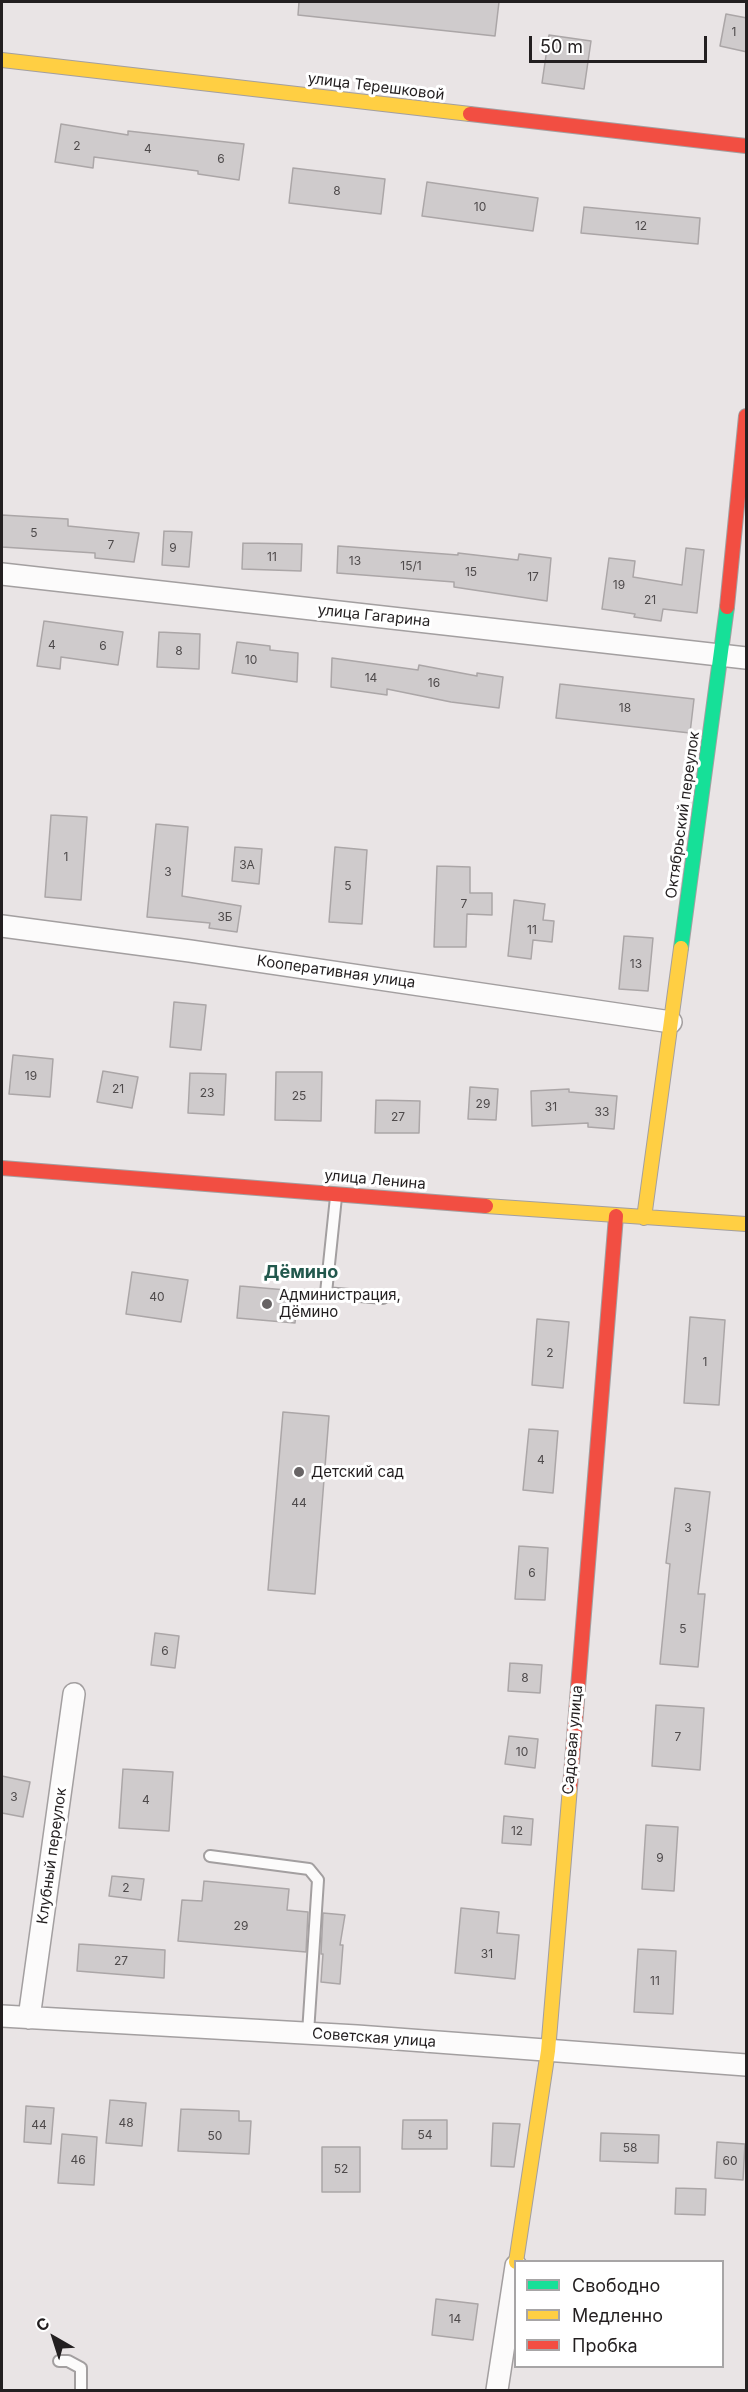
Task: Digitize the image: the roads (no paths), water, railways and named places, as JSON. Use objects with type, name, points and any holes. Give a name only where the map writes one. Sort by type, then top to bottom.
[{"type":"street","name":"улица Терешковой","points":[[2,60],[747,146]]},
{"type":"street","name":"Октябрьский переулок","points":[[644,1218],[722,655],[747,416]]},
{"type":"street","name":"улица Гагарина","points":[[2,574],[747,658]]},
{"type":"street","name":"Кооперативная улица","points":[[2,926],[190,951],[670,1022]]},
{"type":"street","name":"улица Ленина","points":[[2,1168],[616,1216],[747,1224]]},
{"type":"street","name":"Садовая улица","points":[[517,2260],[548,2051],[616,1216]]},
{"type":"street","name":"Клубный переулок","points":[[29,2018],[74,1694]]},
{"type":"street","name":"Советская улица","points":[[2,2016],[308,2033],[747,2065]]},
{"type":"street","name":"Садовая улица","points":[[497,2391],[514,2277]]},
{"type":"lane","points":[[336,1193],[326,1293],[383,1298]]},
{"type":"lane","points":[[210,1856],[309,1869],[318,1880],[308,2033]]},
{"type":"lane","points":[[59,2361],[68,2361],[81,2368],[81,2391]]},
{"type":"place","name":"Администрация, Дёмино","points":[[267,1304]]},
{"type":"place","name":"Детский сад","points":[[299,1472]]},
{"type":"district","name":"Дёмино","points":[[301,1273]]}]
